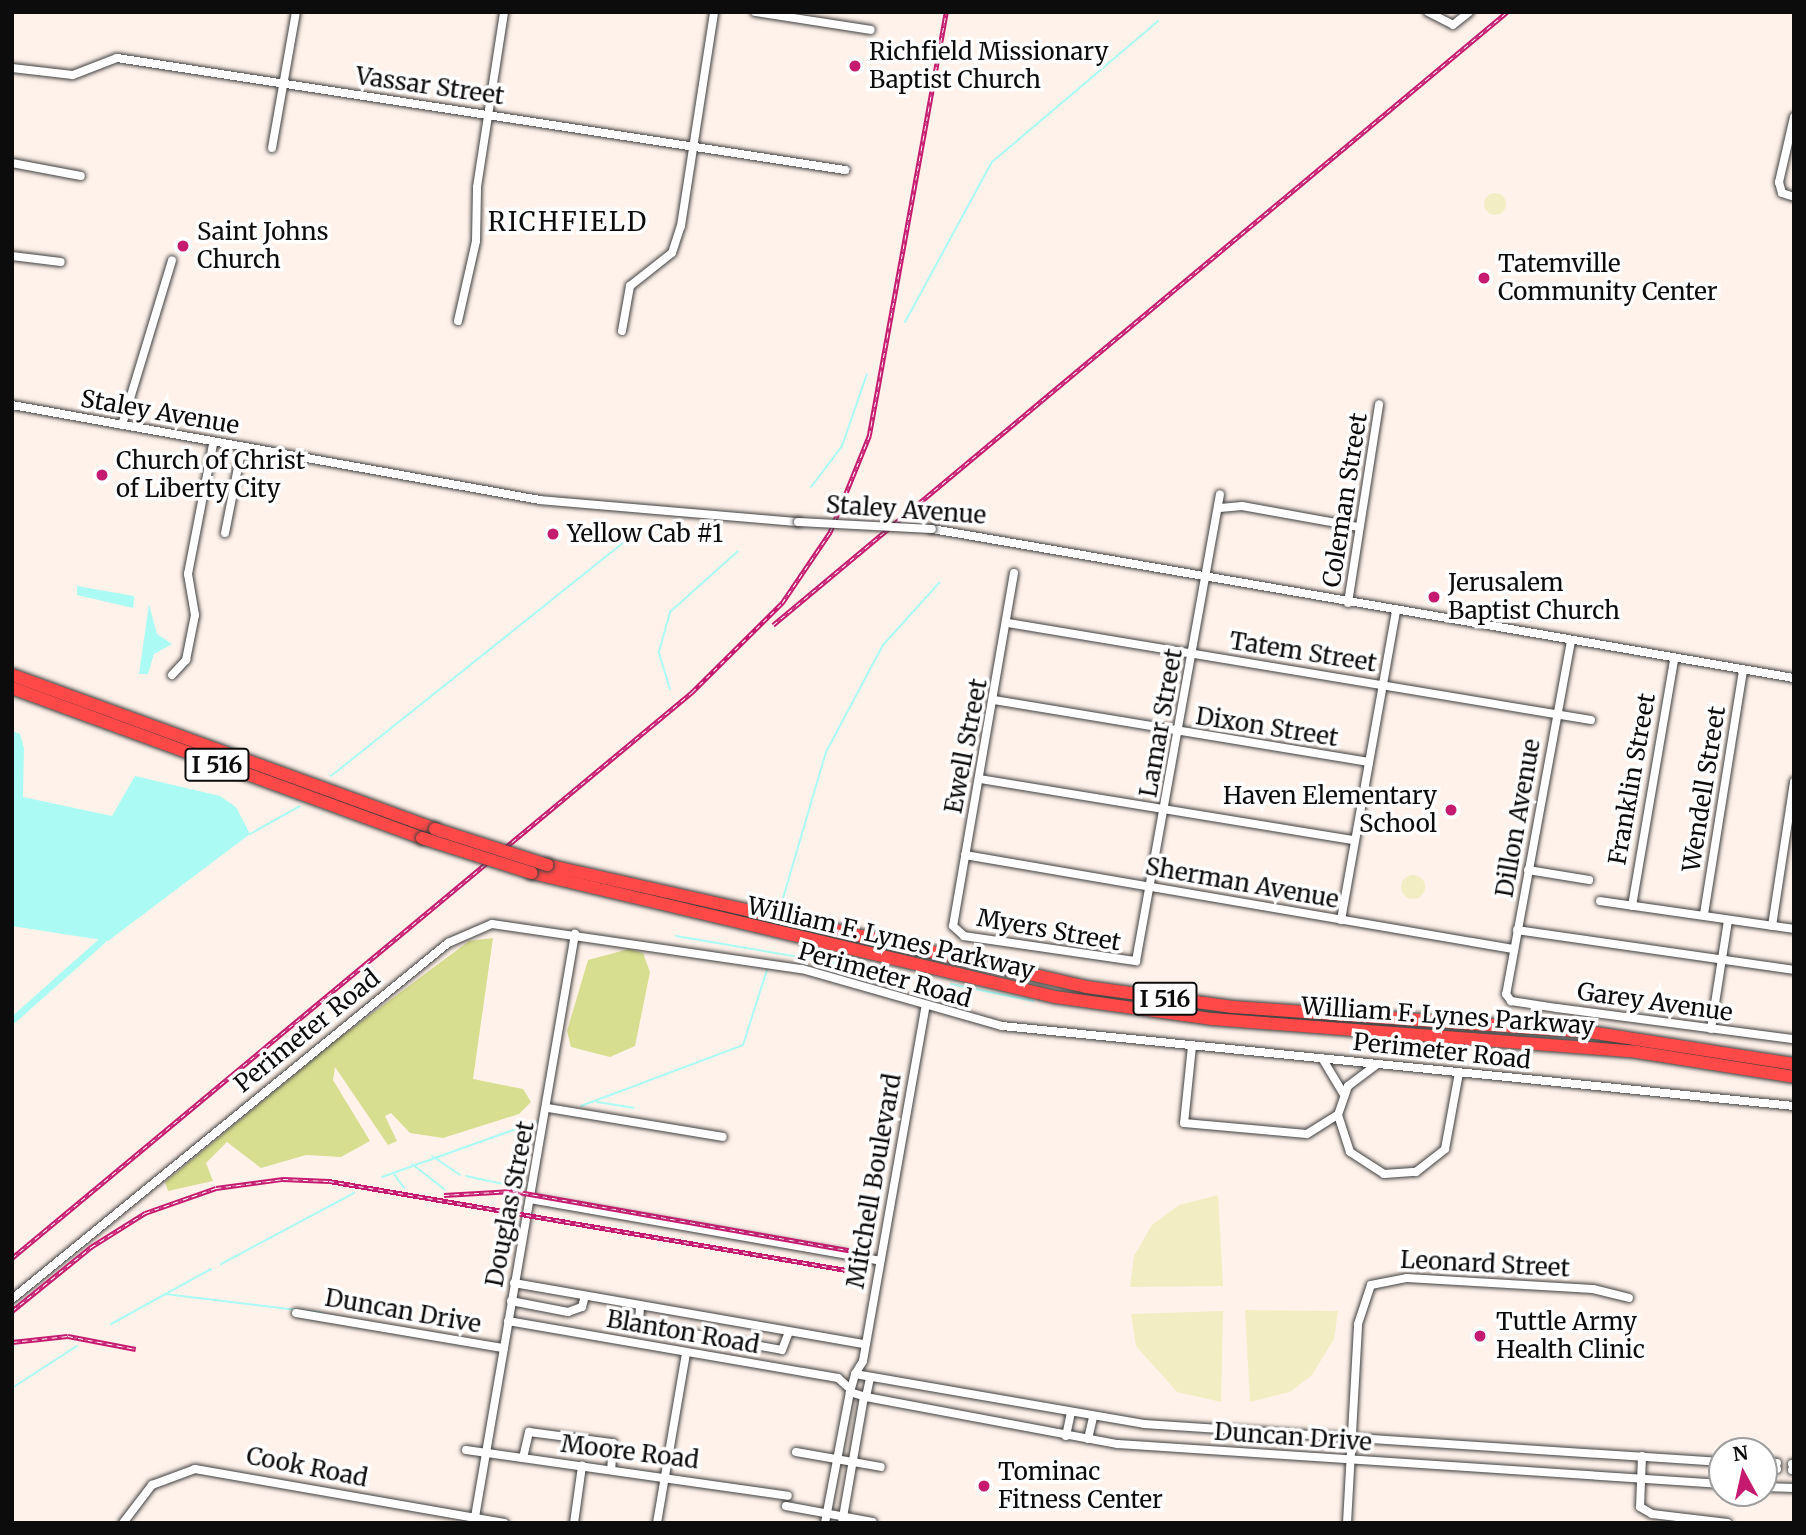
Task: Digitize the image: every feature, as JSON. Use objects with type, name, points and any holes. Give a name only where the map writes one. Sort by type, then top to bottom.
[{"type":"highway","name":"William F. Lynes Parkway","points":[[12,675],[435,830],[547,865],[1087,987],[1233,1007],[1615,1035],[1794,1064]]},
{"type":"highway","name":"William F. Lynes Parkway","points":[[12,688],[422,838],[532,873],[1094,1003],[1212,1019],[1575,1045],[1794,1077]]},
{"type":"street","points":[[272,148],[286,84],[296,12]]},
{"type":"street","points":[[458,321],[476,241],[489,113],[505,12]]},
{"type":"street","points":[[622,331],[630,286],[672,253],[714,12]]},
{"type":"street","points":[[755,12],[871,30]]},
{"type":"street","points":[[1428,12],[1453,25],[1469,12]]},
{"type":"street","name":"Vassar Street","points":[[12,68],[73,75],[117,58],[489,113],[692,148],[845,170]]},
{"type":"street","points":[[1794,117],[1779,182],[1782,193],[1794,197]]},
{"type":"street","points":[[12,163],[81,176]]},
{"type":"street","points":[[12,256],[61,262]]},
{"type":"street","points":[[122,425],[172,260]]},
{"type":"street","name":"Coleman Street","points":[[1348,603],[1379,404]]},
{"type":"street","name":"Staley Avenue","points":[[12,405],[213,444],[540,500],[798,522],[932,529],[1021,539],[1205,580],[1794,678]]},
{"type":"street","points":[[172,675],[186,660],[194,624],[188,574],[213,444]]},
{"type":"street","points":[[225,533],[242,447]]},
{"type":"street","name":"Lamar Street","points":[[1140,958],[1192,653],[1220,508],[1220,495]]},
{"type":"street","points":[[1220,508],[1242,506],[1359,527]]},
{"type":"street","name":"Ewell Street","points":[[953,926],[1008,623],[1014,573]]},
{"type":"street","points":[[1341,920],[1353,840],[1396,612]]},
{"type":"street","name":"Tatem Street","points":[[1008,623],[1591,720]]},
{"type":"street","name":"Dillon Avenue","points":[[1511,1000],[1506,994],[1513,949],[1571,641]]},
{"type":"street","name":"Franklin Street","points":[[1632,906],[1674,659]]},
{"type":"street","name":"Wendell Street","points":[[1704,914],[1743,670]]},
{"type":"street","name":"Dixon Street","points":[[994,700],[1179,733],[1368,762]]},
{"type":"street","points":[[980,779],[1353,840]]},
{"type":"street","points":[[1772,926],[1794,782]]},
{"type":"street","name":"Sherman Avenue","points":[[965,855],[1513,949]]},
{"type":"street","points":[[1528,870],[1589,880]]},
{"type":"street","points":[[1601,901],[1794,929]]},
{"type":"street","points":[[1711,1029],[1728,920]]},
{"type":"street","name":"Perimeter Road","points":[[12,1299],[464,933],[492,924],[575,934],[814,972],[925,1008],[1002,1026],[1794,1106]]},
{"type":"street","name":"Myers Street","points":[[953,926],[964,936],[1108,961],[1140,958]]},
{"type":"street","points":[[1517,930],[1794,970]]},
{"type":"street","name":"Douglas Street","points":[[474,1520],[514,1283],[548,1108],[575,934]]},
{"type":"street","name":"Garey Avenue","points":[[1511,1000],[1794,1039]]},
{"type":"street","name":"Mitchell Boulevard","points":[[849,1390],[863,1361],[925,1008]]},
{"type":"street","points":[[1192,1046],[1184,1123],[1307,1134],[1338,1115]]},
{"type":"street","points":[[1322,1058],[1343,1093]]},
{"type":"street","points":[[1378,1064],[1343,1093],[1338,1115],[1350,1152],[1368,1168],[1416,1172],[1445,1149],[1460,1073]]},
{"type":"street","points":[[548,1108],[723,1137]]},
{"type":"street","points":[[530,1199],[880,1261]]},
{"type":"street","name":"Leonard Street","points":[[1346,1523],[1358,1324],[1371,1284],[1419,1279],[1592,1289],[1629,1297]]},
{"type":"street","points":[[514,1283],[788,1334],[865,1345]]},
{"type":"street","points":[[511,1301],[568,1312],[582,1307],[585,1296]]},
{"type":"street","points":[[640,1306],[639,1324],[782,1350],[788,1334]]},
{"type":"street","name":"Duncan Drive","points":[[296,1313],[504,1348]]},
{"type":"street","name":"Blanton Road","points":[[508,1321],[838,1378],[854,1375]]},
{"type":"street","points":[[657,1523],[686,1353]]},
{"type":"street","name":"Mitchell Boulevard","points":[[863,1361],[869,1378]]},
{"type":"street","name":"Duncan Drive","points":[[854,1375],[1093,1416],[1708,1461]]},
{"type":"street","points":[[825,1523],[849,1390],[838,1378]]},
{"type":"street","points":[[842,1519],[869,1378]]},
{"type":"street","name":"Duncan Drive","points":[[849,1390],[884,1403],[1088,1439],[1350,1460],[1708,1483]]},
{"type":"street","points":[[861,1412],[884,1403]]},
{"type":"street","points":[[1066,1436],[1071,1413]]},
{"type":"street","points":[[1088,1439],[1093,1416]]},
{"type":"street","points":[[523,1458],[529,1432],[613,1443],[611,1469]]},
{"type":"street","name":"Moore Road","points":[[466,1450],[666,1475],[788,1496]]},
{"type":"street","points":[[796,1452],[881,1467]]},
{"type":"street","points":[[1643,1456],[1640,1507],[1651,1514],[1727,1523]]},
{"type":"street","points":[[574,1523],[582,1466]]},
{"type":"street","name":"Cook Road","points":[[123,1523],[152,1485],[195,1469],[474,1520],[504,1523]]},
{"type":"street","points":[[786,1506],[827,1513],[842,1519],[873,1522]]},
{"type":"green space","points":[[493,938],[473,1079],[523,1089],[531,1102],[519,1114],[443,1138],[410,1133],[391,1113],[385,1116],[397,1141],[388,1145],[335,1067],[333,1080],[370,1141],[341,1157],[306,1155],[261,1168],[227,1142],[206,1163],[213,1181],[168,1191],[165,1182],[338,1039],[469,941]]},
{"type":"green space","points":[[629,949],[643,953],[650,972],[635,1046],[610,1057],[571,1047],[567,1031],[588,960]]},
{"type":"shaded area","points":[[1495,193],[1503,196],[1506,204],[1503,212],[1495,215],[1487,212],[1484,204],[1487,196]]},
{"type":"shaded area","points":[[1413,875],[1424,882],[1425,887],[1418,898],[1413,899],[1402,892],[1401,887],[1408,876]]},
{"type":"shaded area","points":[[1218,1195],[1223,1286],[1130,1287],[1134,1256],[1152,1225],[1179,1205]]},
{"type":"shaded area","points":[[1245,1310],[1338,1311],[1334,1339],[1312,1375],[1290,1392],[1250,1402]]},
{"type":"shaded area","points":[[1223,1311],[1221,1402],[1177,1392],[1136,1346],[1131,1314]]},
{"type":"water","points":[[77,586],[134,596],[133,608],[77,595]]},
{"type":"water","points":[[149,604],[157,634],[172,644],[154,654],[148,674],[139,674]]},
{"type":"water","points":[[12,731],[20,734],[24,748],[23,797],[112,816],[135,776],[220,796],[236,807],[250,834],[108,941],[12,926]]},
{"type":"waterway","points":[[905,322],[992,162],[1158,21]]},
{"type":"waterway","points":[[811,487],[842,446],[867,374]]},
{"type":"waterway","points":[[331,776],[624,542]]},
{"type":"waterway","points":[[670,689],[659,652],[670,612],[738,551]]},
{"type":"waterway","points":[[783,898],[826,752],[883,645],[939,583]]},
{"type":"waterway","points":[[250,834],[300,806]]},
{"type":"waterway","points":[[676,936],[933,980]]},
{"type":"waterway","points":[[12,1020],[102,940]]},
{"type":"waterway","points":[[581,1106],[743,1045],[767,970]]},
{"type":"waterway","points":[[951,984],[1033,1001]]},
{"type":"waterway","points":[[597,1102],[634,1108]]},
{"type":"waterway","points":[[382,1177],[536,1122]]},
{"type":"waterway","points":[[432,1156],[460,1175]]},
{"type":"waterway","points":[[412,1164],[444,1189]]},
{"type":"waterway","points":[[394,1174],[404,1188]]},
{"type":"waterway","points":[[466,1176],[522,1188]]},
{"type":"waterway","points":[[221,1264],[354,1193]]},
{"type":"waterway","points":[[111,1324],[211,1269]]},
{"type":"waterway","points":[[165,1294],[321,1313]]},
{"type":"waterway","points":[[12,1388],[77,1346]]},
{"type":"railway","points":[[12,1258],[692,692],[782,603],[830,532],[869,436],[946,12]]},
{"type":"railway","points":[[773,625],[1507,12]]},
{"type":"railway","points":[[12,1311],[91,1247],[145,1213],[216,1188],[283,1179],[329,1181],[858,1272]]},
{"type":"railway","points":[[444,1195],[513,1191],[865,1253]]},
{"type":"railway","points":[[12,1342],[68,1336],[136,1349]]},
{"type":"place","name":"Richfield Missionary Baptist Church","points":[[855,66]]},
{"type":"place","name":"Saint Johns Church","points":[[183,246]]},
{"type":"place","name":"Tatemville Community Center","points":[[1484,278]]},
{"type":"place","name":"Church of Christ of Liberty City","points":[[102,475]]},
{"type":"place","name":"Yellow Cab #1","points":[[553,534]]},
{"type":"place","name":"Jerusalem Baptist Church","points":[[1434,597]]},
{"type":"place","name":"Haven Elementary School","points":[[1451,810]]},
{"type":"place","name":"Tuttle Army Health Clinic","points":[[1480,1336]]},
{"type":"place","name":"Tominac Fitness Center","points":[[984,1486]]},
{"type":"district","name":"RICHFIELD","points":[[568,222]]}]
